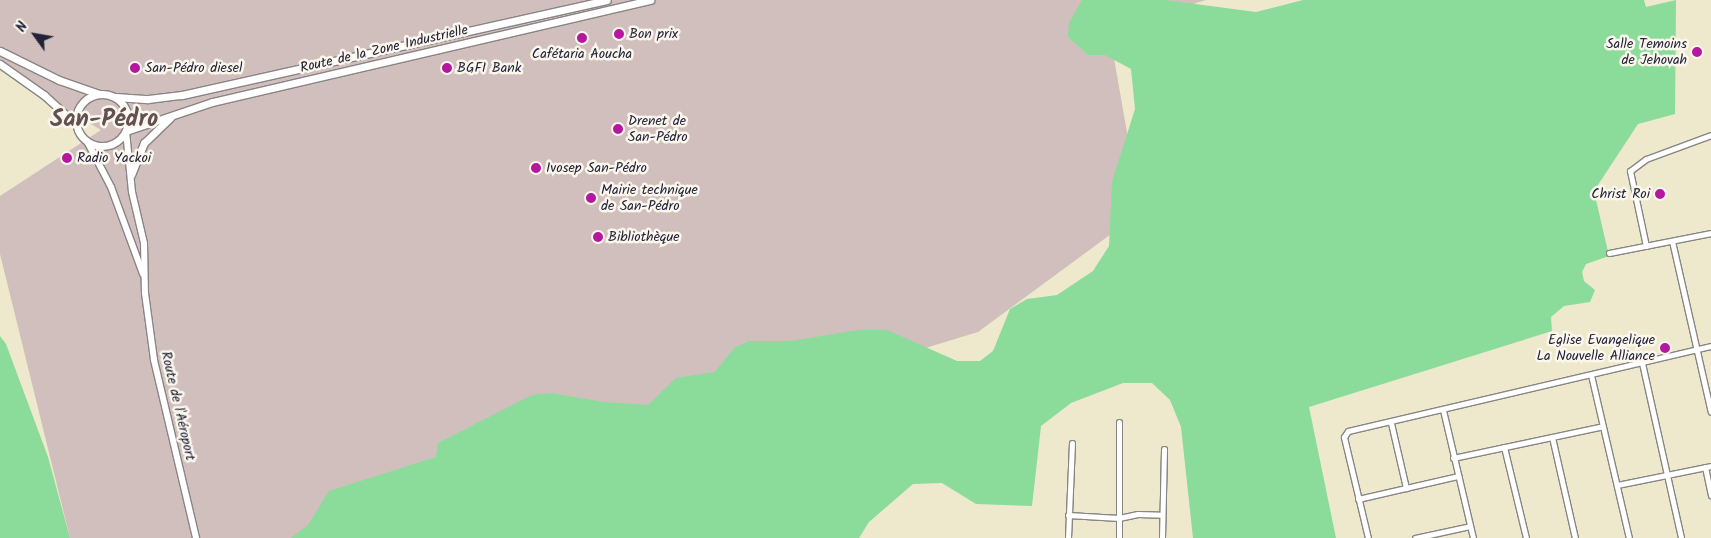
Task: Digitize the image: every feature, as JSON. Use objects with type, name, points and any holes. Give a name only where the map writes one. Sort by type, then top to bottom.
[{"type":"main road","name":"Route de la Zone Industrielle","points":[[116,97],[148,99],[182,95],[606,0]]},
{"type":"main road","name":"Route de la Zone Industrielle","points":[[126,131],[175,113],[280,86],[650,0]]},
{"type":"main road","points":[[0,51],[53,77],[99,94],[116,97],[127,112],[126,131],[120,139],[106,146],[87,141],[77,125],[44,95],[0,64]]},
{"type":"main road","points":[[77,125],[80,107],[90,97],[99,94]]},
{"type":"main road","points":[[131,175],[144,143],[175,113]]},
{"type":"street","name":"Route de l'Aéroport","points":[[126,131],[131,175],[144,243],[144,277],[154,360],[196,538]]},
{"type":"street","points":[[1646,246],[1630,171],[1646,159],[1711,135]]},
{"type":"street","name":"Route de l'Aéroport","points":[[87,141],[112,186],[144,277]]},
{"type":"street","points":[[1609,253],[1711,234]]},
{"type":"street","points":[[1672,241],[1711,412]]},
{"type":"street","points":[[1368,538],[1345,433],[1711,346]]},
{"type":"street","points":[[1642,363],[1681,538]]},
{"type":"street","points":[[1591,375],[1629,538]]},
{"type":"street","points":[[1443,410],[1473,538]]},
{"type":"street","points":[[1119,422],[1119,538]]},
{"type":"street","points":[[1392,423],[1406,488]]},
{"type":"street","points":[[1453,458],[1603,426]]},
{"type":"street","points":[[1552,437],[1575,538]]},
{"type":"street","points":[[1068,538],[1072,443]]},
{"type":"street","points":[[1504,447],[1526,538]]},
{"type":"street","points":[[1162,538],[1164,449]]},
{"type":"street","points":[[1617,485],[1708,466],[1711,495]]},
{"type":"street","points":[[1358,499],[1458,476]]},
{"type":"street","points":[[1068,516],[1119,518],[1138,514],[1162,515]]},
{"type":"street","points":[[1420,538],[1470,526]]},
{"type":"shaded area","points":[[0,0],[1206,0],[1109,30],[1141,212],[978,332],[300,538],[70,538],[0,254],[0,196],[101,130],[0,69]]},
{"type":"green space","points":[[1082,0],[1165,0],[1256,12],[1303,0],[1644,0],[1646,7],[1676,0],[1675,114],[1638,124],[1594,191],[1609,256],[1586,264],[1582,272],[1584,281],[1595,290],[1590,302],[1564,306],[1551,317],[1552,331],[1309,407],[1336,538],[1193,538],[1181,427],[1170,400],[1152,383],[1123,383],[1071,403],[1041,426],[1032,506],[976,504],[942,483],[913,484],[869,522],[859,538],[291,538],[308,525],[329,491],[436,457],[438,443],[532,395],[551,393],[604,402],[648,405],[676,378],[715,372],[734,348],[749,341],[791,341],[858,330],[887,330],[957,361],[980,361],[993,351],[1010,309],[1027,299],[1057,295],[1093,271],[1109,246],[1112,182],[1135,109],[1131,69],[1105,55],[1088,55],[1068,37],[1069,23]]},
{"type":"green space","points":[[0,336],[6,344],[48,457],[70,538],[0,538]]},
{"type":"place","name":"Bon prix","points":[[619,34]]},
{"type":"place","name":"Cafétaria Aoucha","points":[[582,38]]},
{"type":"place","name":"Salle Temoins de Jehovah","points":[[1697,52]]},
{"type":"place","name":"San-Pédro diesel","points":[[135,68]]},
{"type":"place","name":"BGFI Bank","points":[[447,68]]},
{"type":"place","name":"Drenet de San-Pédro","points":[[618,129]]},
{"type":"place","name":"Radio Yackoi","points":[[67,158]]},
{"type":"place","name":"Ivosep San-Pédro","points":[[536,168]]},
{"type":"place","name":"Christ Roi","points":[[1660,194]]},
{"type":"place","name":"Mairie technique de San-Pédro","points":[[591,198]]},
{"type":"place","name":"Bibliothèque","points":[[598,237]]},
{"type":"place","name":"Eglise Evangelique La Nouvelle Alliance","points":[[1665,348]]},
{"type":"district","name":"San-Pédro","points":[[104,120]]}]
